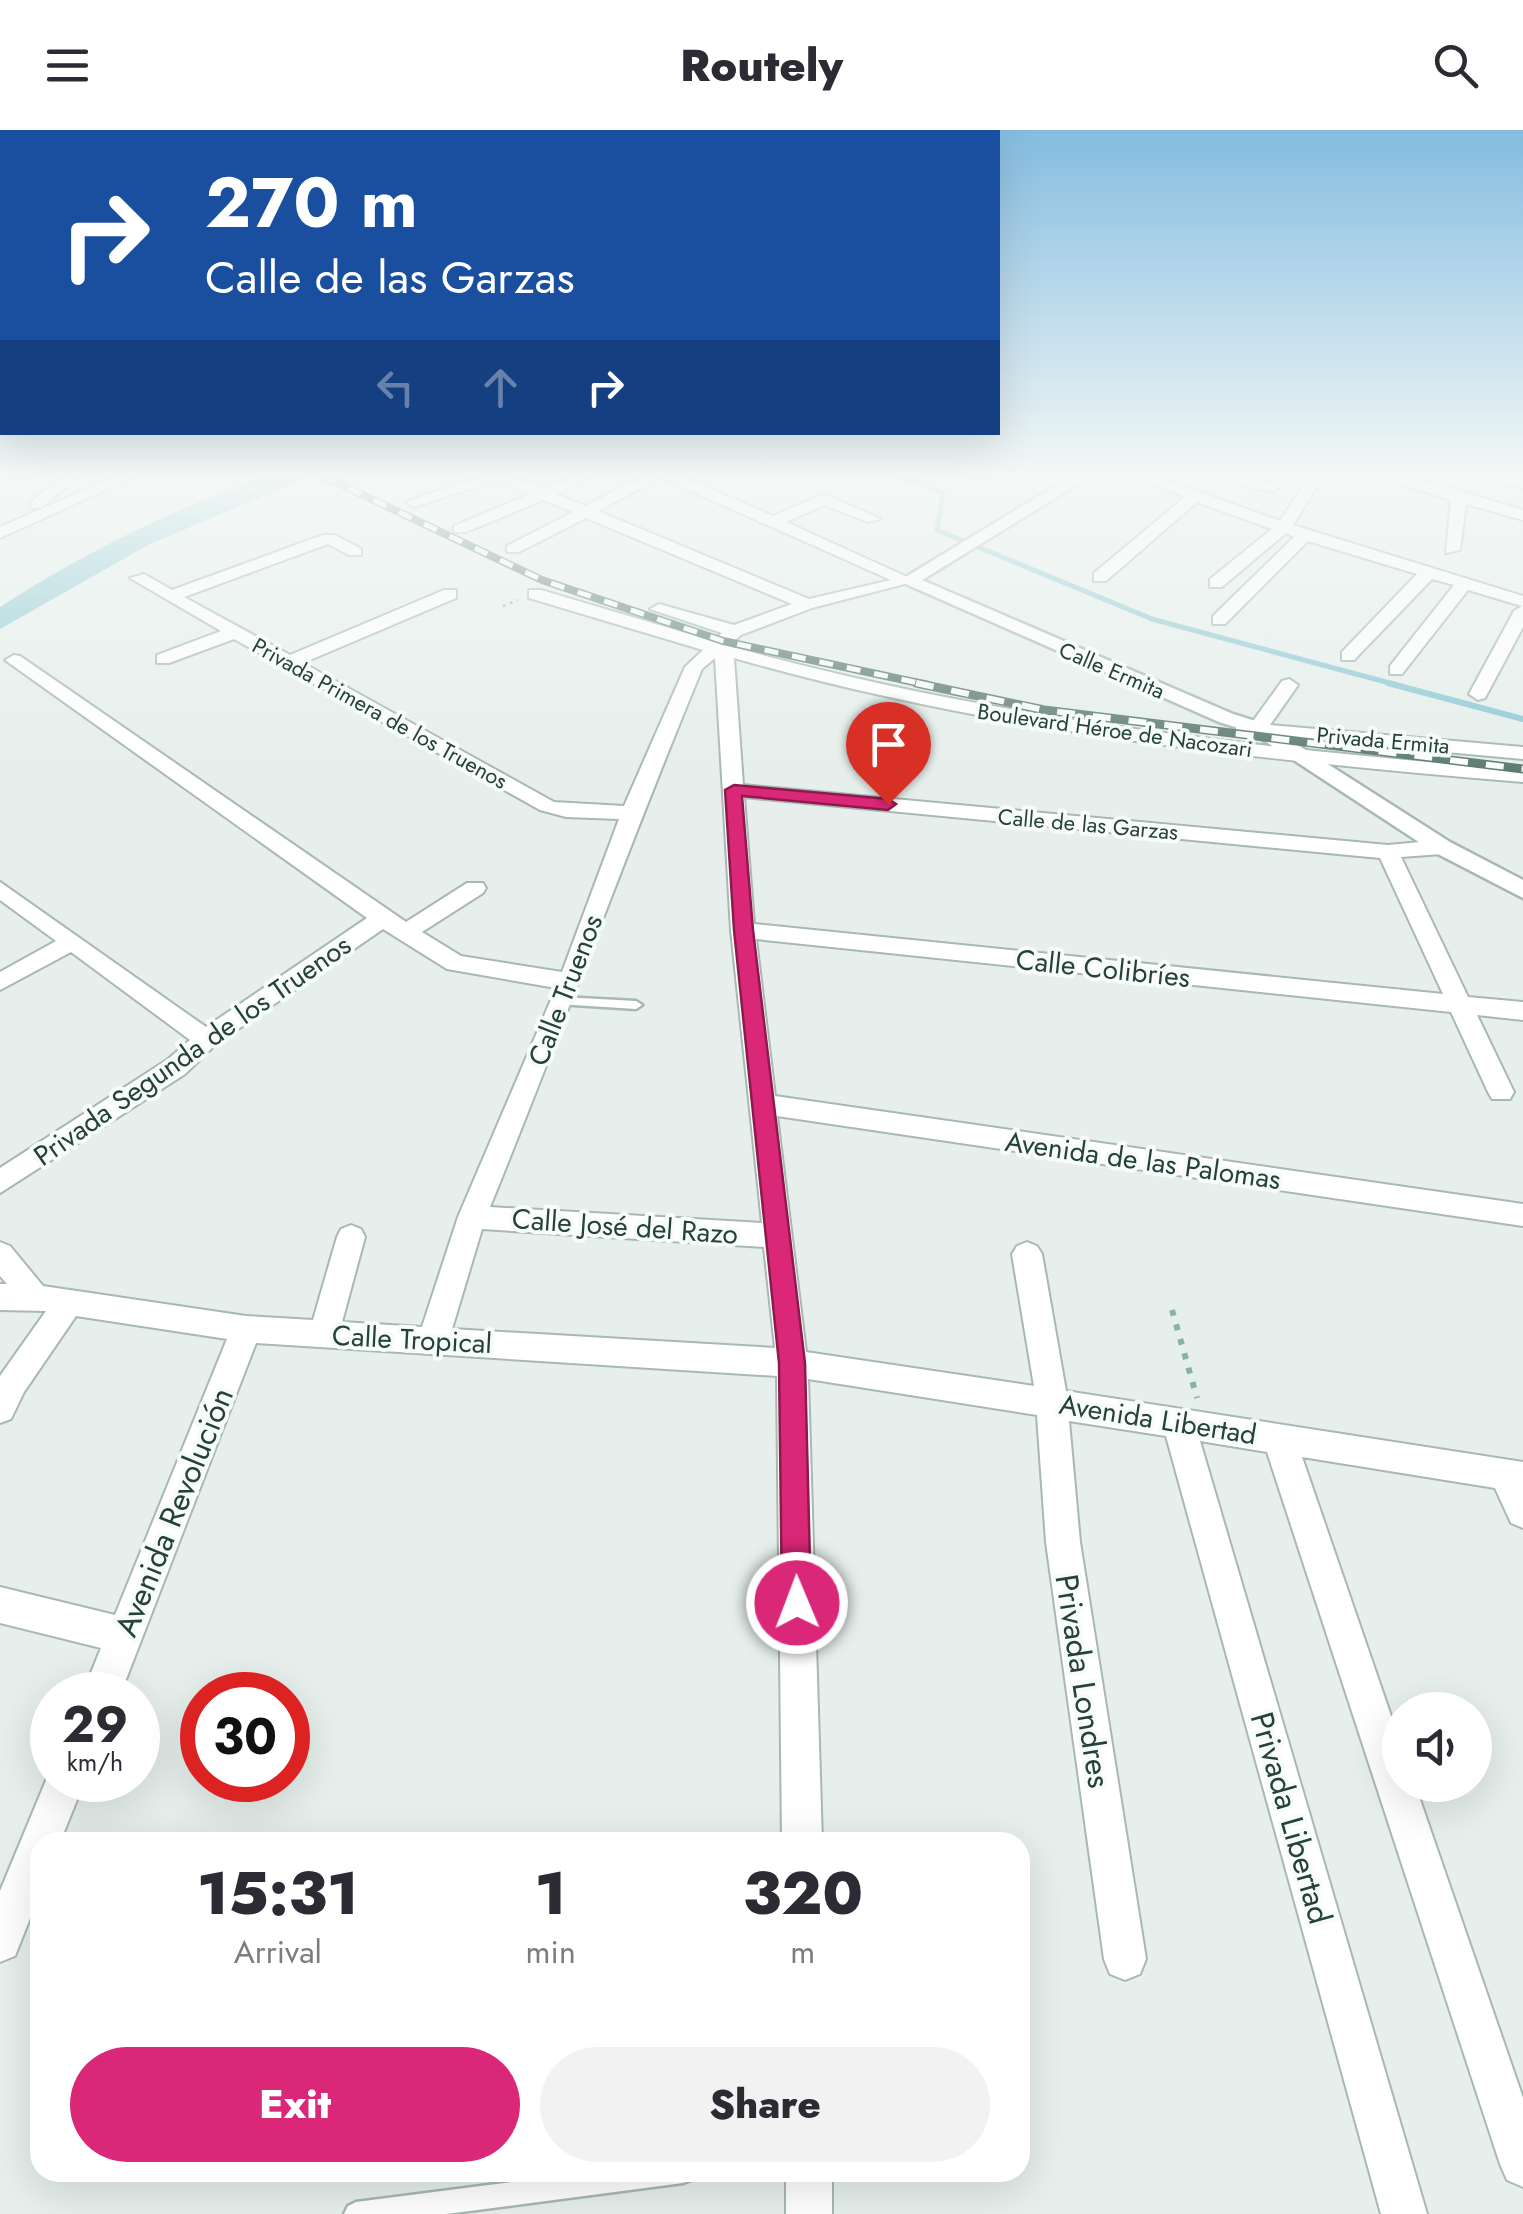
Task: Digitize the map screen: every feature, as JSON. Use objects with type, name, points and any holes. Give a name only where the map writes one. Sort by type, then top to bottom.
[{"type":"street","points":[[171,596],[233,573]]},
{"type":"street","points":[[732,573],[807,604]]},
{"type":"street","name":"Calle Ermita","points":[[891,573],[1242,725],[1294,755],[1430,848]]},
{"type":"street","points":[[535,594],[724,643],[807,604],[908,581],[921,573]]},
{"type":"street","points":[[1100,577],[1105,573]]},
{"type":"street","points":[[1216,582],[1227,573]]},
{"type":"street","points":[[1219,620],[1266,573]]},
{"type":"street","points":[[1348,656],[1427,573]]},
{"type":"street","points":[[1432,573],[1523,601]]},
{"type":"street","name":"Privada Primera de los Truenos","points":[[138,578],[547,806],[566,811],[632,813]]},
{"type":"street","points":[[289,662],[450,594],[428,581]]},
{"type":"street","points":[[1396,670],[1464,584]]},
{"type":"street","points":[[659,609],[724,643]]},
{"type":"street","points":[[1478,694],[1523,610]]},
{"type":"street","points":[[162,659],[235,632]]},
{"type":"street","points":[[724,643],[743,930],[792,1363],[802,1832]]},
{"type":"street","name":"Boulevard Héroe de Nacozari","points":[[724,643],[975,712],[1294,755],[1523,776]]},
{"type":"street","name":"Calle Truenos","points":[[432,1339],[472,1217],[566,992],[632,813],[694,667],[724,643]]},
{"type":"street","name":"Privada Segunda de los Truenos","points":[[14,660],[383,918],[455,963],[566,992]]},
{"type":"street","points":[[1242,725],[1289,685]]},
{"type":"street","name":"Privada Ermita","points":[[1242,725],[1523,753]]},
{"type":"street","name":"Calle de las Garzas","points":[[734,790],[1388,852],[1430,848]]},
{"type":"street","points":[[1430,848],[1523,890]]},
{"type":"street","points":[[1430,848],[1523,906]]},
{"type":"street","points":[[1388,852],[1500,1092]]},
{"type":"street","points":[[0,888],[206,1039]]},
{"type":"street","points":[[406,932],[476,888]]},
{"type":"street","name":"Privada Segunda de los Truenos","points":[[0,1182],[176,1067],[206,1039],[383,918]]},
{"type":"street","name":"Calle Colibríes","points":[[743,930],[1523,1011]]},
{"type":"street","points":[[0,982],[72,942]]},
{"type":"street","name":"Avenida de las Palomas","points":[[764,1104],[1523,1215]]},
{"type":"street","name":"Calle José del Razo","points":[[472,1217],[778,1236]]},
{"type":"street","points":[[324,1334],[351,1237]]},
{"type":"street","points":[[0,1254],[34,1297]]},
{"type":"street","name":"Privada Londres","points":[[1027,1254],[1052,1402],[1063,1542],[1125,1960]]},
{"type":"street","name":"Calle Tropical","points":[[0,1296],[34,1297],[246,1330],[792,1363]]},
{"type":"street","points":[[4,1393],[68,1304]]},
{"type":"street","name":"Avenida Revolución","points":[[110,1672],[246,1330]]},
{"type":"street","name":"Avenida Libertad","points":[[792,1363],[1514,1476]]},
{"type":"street","name":"Privada Libertad","points":[[1191,1424],[1404,2214]]},
{"type":"street","points":[[1279,1438],[1523,2164]]},
{"type":"street","points":[[1514,1476],[1523,1512]]},
{"type":"street","points":[[0,1605],[125,1636]]},
{"type":"street","points":[[45,1832],[57,1802]]},
{"type":"street","points":[[0,1940],[30,1867]]},
{"type":"street","points":[[808,2182],[810,2214]]},
{"type":"lane","points":[[566,992],[636,1005]]},
{"type":"lane","points":[[356,2214],[605,2182]]},
{"type":"path","points":[[1172,1310],[1191,1424]]},
{"type":"waterway","points":[[0,620],[76,573]]},
{"type":"waterway","points":[[1041,573],[1152,619],[1397,685]]},
{"type":"waterway","points":[[1388,683],[1523,719]]},
{"type":"railway","points":[[528,573],[723,641],[928,685]]},
{"type":"railway","points":[[916,683],[1044,710],[1523,769]]},
{"type":"route","points":[[797,1603],[792,1363],[743,930],[734,790],[888,804]]}]
